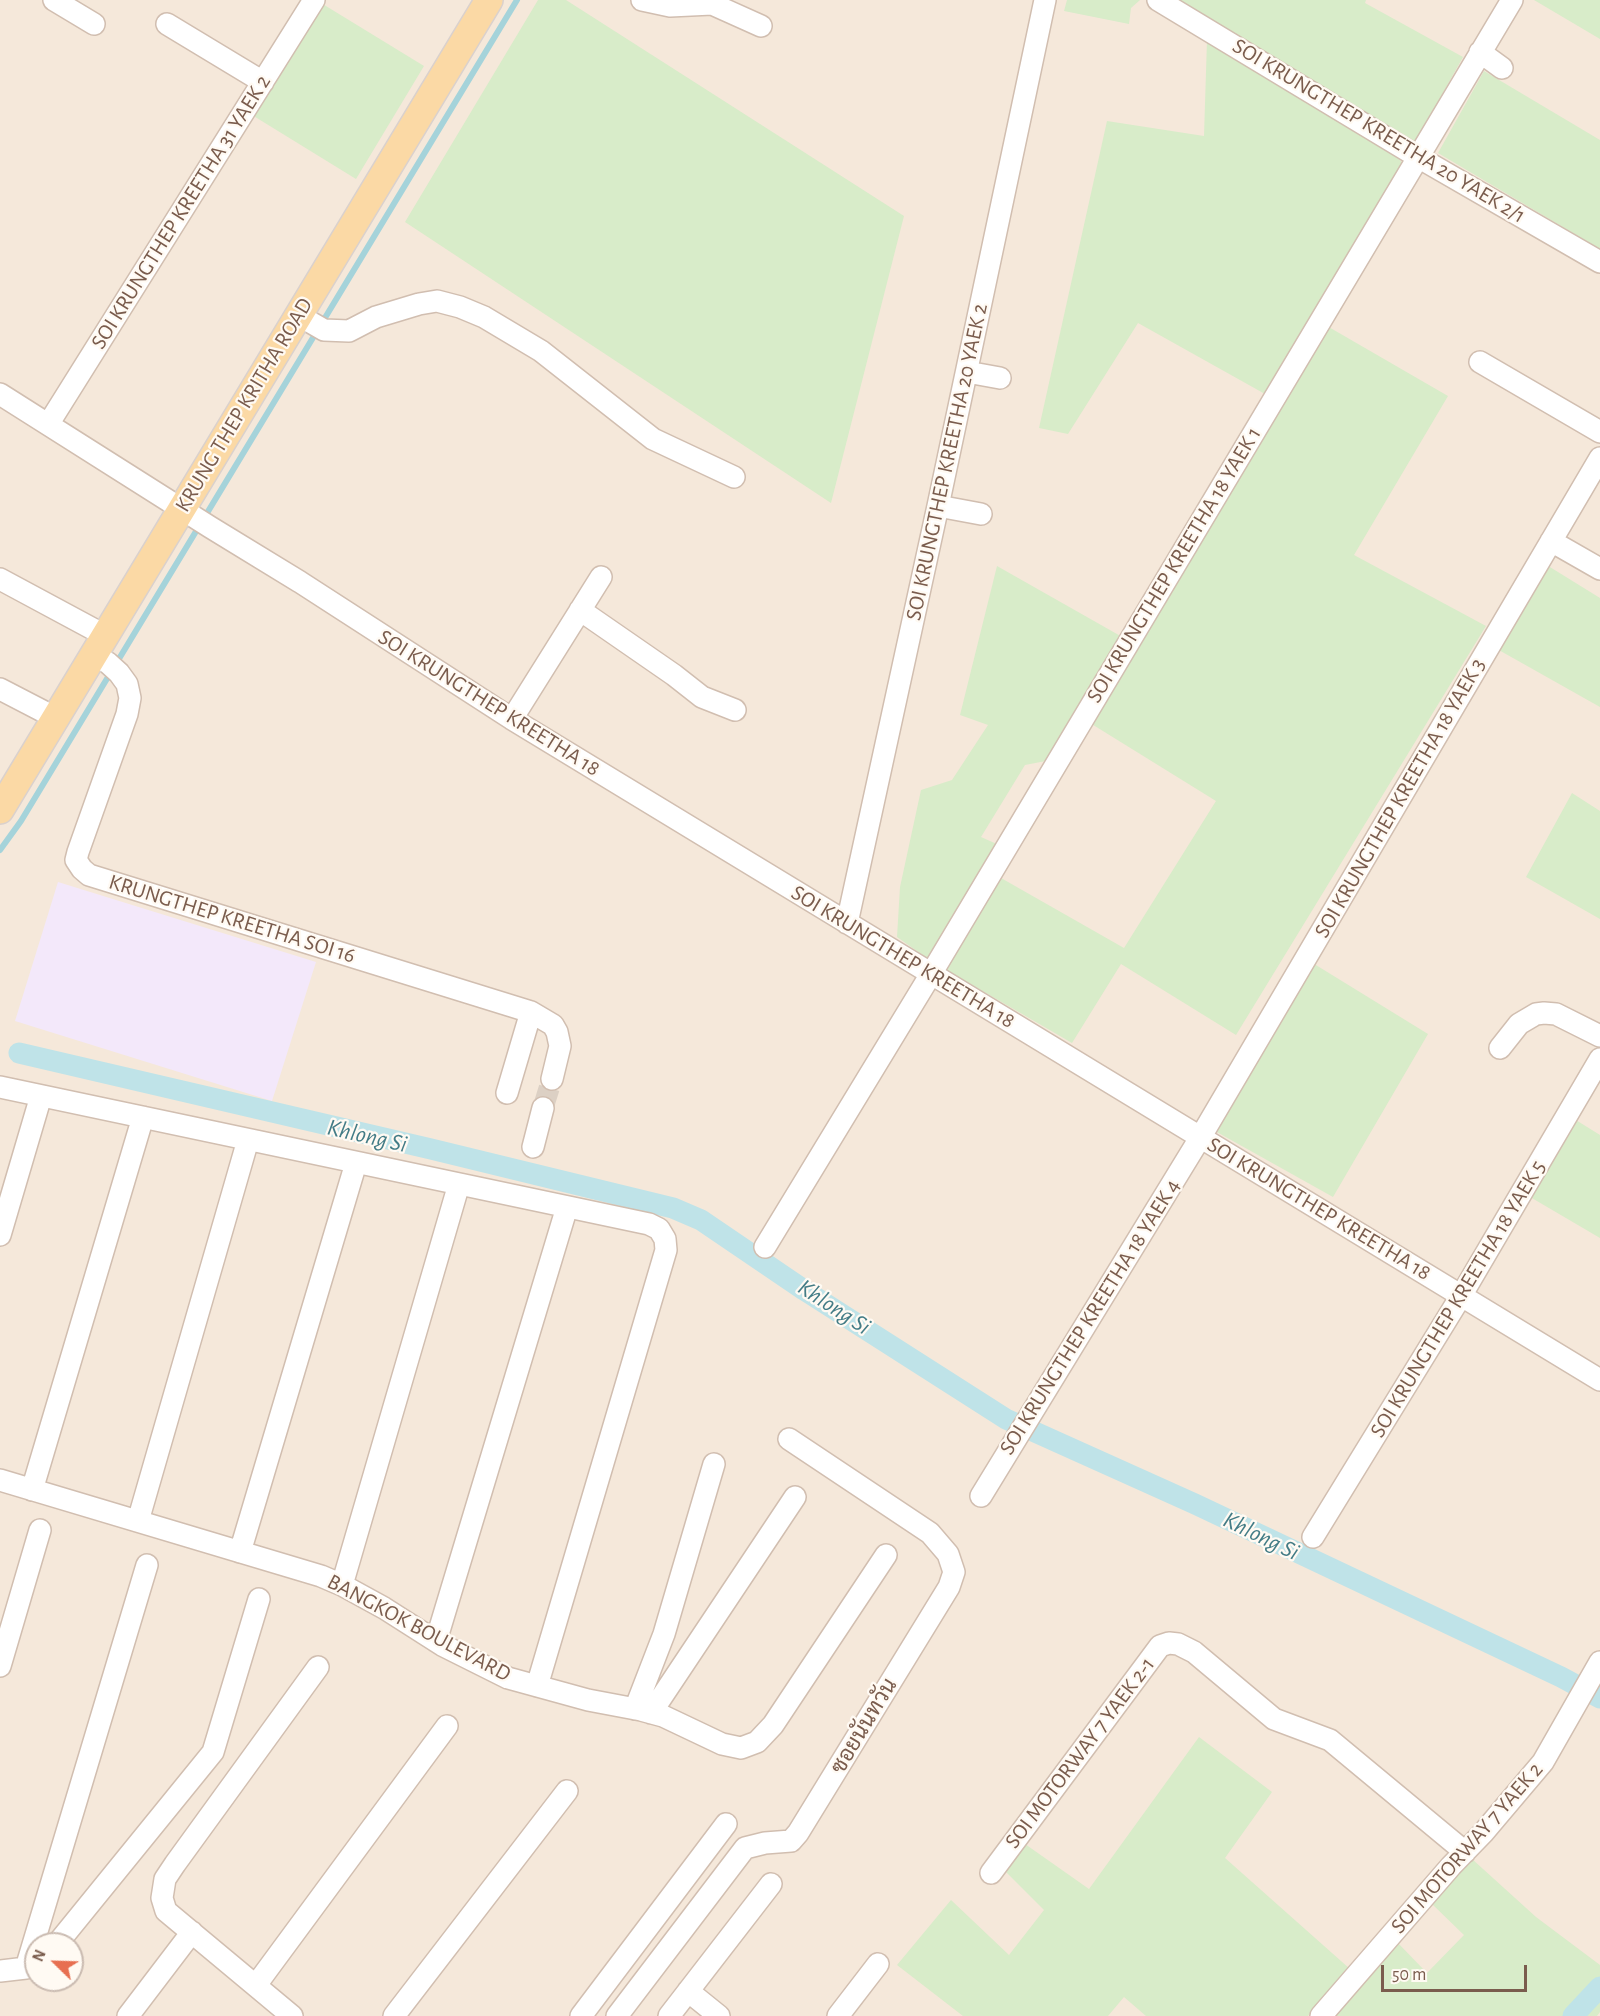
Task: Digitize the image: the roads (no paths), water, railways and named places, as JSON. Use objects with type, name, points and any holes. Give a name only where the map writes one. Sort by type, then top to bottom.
[{"type":"main road","name":"KRUNG THEP KRITHA ROAD","points":[[0,810],[56,718],[107,657],[196,517],[310,322],[489,0]]},
{"type":"street","points":[[54,0],[94,24]]},
{"type":"street","name":"SOI KRUNGTHEP KREETHA 31 YAEK 2","points":[[49,423],[314,0]]},
{"type":"street","points":[[642,0],[670,6],[712,4],[761,26]]},
{"type":"street","name":"SOI KRUNGTHEP KREETHA 20 YAEK 2","points":[[847,923],[1045,0]]},
{"type":"street","name":"SOI KRUNGTHEP KREETHA 20 YAEK 2/1","points":[[1158,0],[1418,157],[1600,262]]},
{"type":"street","name":"SOI KRUNGTHEP KREETHA 18 YAEK 1","points":[[765,1247],[931,974],[1512,0]]},
{"type":"street","points":[[167,24],[263,82]]},
{"type":"street","points":[[1480,52],[1502,68]]},
{"type":"street","points":[[310,322],[349,331],[376,317],[419,304],[437,301],[460,307],[484,317],[541,351],[653,439],[734,477]]},
{"type":"street","points":[[1480,362],[1600,432]]},
{"type":"street","points":[[967,372],[1000,378]]},
{"type":"street","name":"SOI KRUNGTHEP KREETHA 18","points":[[0,394],[300,582],[512,719],[1600,1380]]},
{"type":"street","name":"SOI KRUNGTHEP KREETHA 18 YAEK 3","points":[[1200,1138],[1600,458]]},
{"type":"street","points":[[938,506],[981,514]]},
{"type":"street","points":[[1551,541],[1600,569]]},
{"type":"street","points":[[512,719],[601,577]]},
{"type":"street","points":[[0,579],[107,657]]},
{"type":"street","points":[[580,610],[702,697],[735,710]]},
{"type":"street","name":"KRUNGTHEP KREETHA SOI 16","points":[[107,657],[127,684],[130,698],[76,860],[89,875],[531,1012]]},
{"type":"street","points":[[0,689],[56,718]]},
{"type":"street","points":[[507,1093],[531,1012],[553,1025],[557,1032],[560,1046],[552,1079]]},
{"type":"street","points":[[1500,1048],[1520,1024],[1536,1014],[1544,1013],[1556,1014],[1600,1036]]},
{"type":"street","name":"SOI KRUNGTHEP KREETHA 18 YAEK 5","points":[[1313,1537],[1461,1296],[1600,1059]]},
{"type":"street","points":[[0,1087],[649,1224],[659,1229],[665,1239],[666,1250],[537,1686]]},
{"type":"street","points":[[0,1235],[42,1096]]},
{"type":"street","points":[[533,1147],[543,1108]]},
{"type":"street","points":[[32,1490],[142,1117]]},
{"type":"street","name":"SOI KRUNGTHEP KREETHA 18 YAEK 4","points":[[981,1496],[1007,1450],[1200,1138]]},
{"type":"street","points":[[138,1521],[248,1140]]},
{"type":"street","points":[[240,1552],[356,1163]]},
{"type":"street","points":[[342,1585],[459,1184]]},
{"type":"street","points":[[436,1641],[567,1207]]},
{"type":"street","name":"ซอยนันทวัน","points":[[617,2016],[745,1848],[765,1843],[791,1841],[798,1833],[949,1587],[954,1572],[948,1554],[930,1533],[789,1439]]},
{"type":"street","points":[[643,1711],[714,1464]]},
{"type":"street","name":"BANGKOK BOULEVARD","points":[[0,1480],[321,1576],[384,1608],[484,1668],[508,1678],[588,1700],[663,1716],[722,1744],[741,1748],[757,1742],[773,1725],[886,1555]]},
{"type":"street","points":[[643,1711],[795,1497]]},
{"type":"street","points":[[0,1666],[40,1530]]},
{"type":"street","points":[[41,1932],[147,1565]]},
{"type":"street","points":[[67,1932],[213,1752],[259,1599]]},
{"type":"street","name":"SOI MOTORWAY 7 YAEK 2-1","points":[[991,1873],[1160,1646],[1169,1643],[1178,1644],[1194,1652],[1274,1719],[1330,1740],[1465,1852]]},
{"type":"street","name":"SOI MOTORWAY 7 YAEK 2","points":[[1321,2016],[1543,1762],[1598,1665]]},
{"type":"street","points":[[292,2016],[166,1911],[162,1898],[165,1879],[318,1667]]},
{"type":"street","points":[[256,1985],[447,1726]]},
{"type":"street","points":[[394,2016],[567,1791]]},
{"type":"street","points":[[581,2016],[726,1824]]},
{"type":"street","points":[[669,2016],[771,1884]]},
{"type":"street","points":[[128,2016],[192,1932]]},
{"type":"street","points":[[838,2016],[878,1964]]},
{"type":"street","points":[[0,1971],[24,1966]]},
{"type":"street","points":[[688,1991],[719,2016]]},
{"type":"waterway","points":[[0,850],[21,821],[517,0]]},
{"type":"waterway","name":"Khlong Si","points":[[19,1053],[673,1208],[701,1220],[804,1290],[1006,1419],[1195,1504],[1561,1677],[1600,1698]]},
{"type":"waterway","points":[[1573,2016],[1600,1987]]},
{"type":"tunnel","points":[[543,1108],[552,1079]]}]
